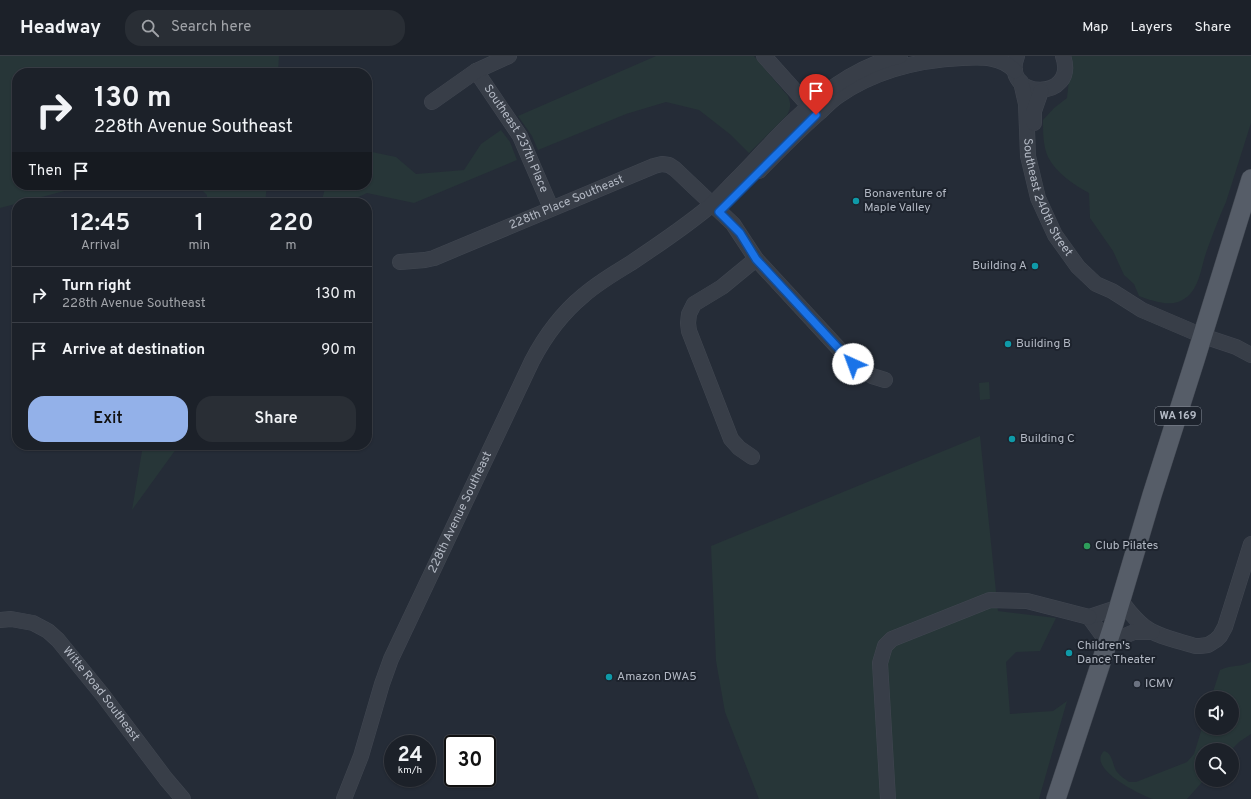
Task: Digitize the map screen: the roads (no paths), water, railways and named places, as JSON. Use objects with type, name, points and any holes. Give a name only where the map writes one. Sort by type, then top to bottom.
[{"type":"main road","name":"WA 169","points":[[1056,799],[1108,643],[1152,495],[1251,179]]},
{"type":"street","points":[[432,102],[476,71],[509,56]]},
{"type":"street","points":[[764,56],[812,111]]},
{"type":"street","name":"228th Avenue Southeast","points":[[344,799],[361,756],[382,684],[391,659],[537,351],[554,326],[583,296],[606,278],[715,208],[812,111],[835,84],[859,70],[890,58],[900,56]]},
{"type":"street","name":"228th Avenue Southeast","points":[[812,111],[867,79],[895,68],[956,58],[986,56],[1004,62],[1017,70],[1030,89],[1041,90]]},
{"type":"street","points":[[1041,90],[1052,88],[1060,80],[1064,69],[1063,56]]},
{"type":"street","name":"Southeast 240th Street","points":[[1017,70],[1026,104],[1028,156],[1038,198],[1055,235],[1078,267],[1096,284],[1112,291],[1142,310],[1203,336],[1236,347],[1251,355]]},
{"type":"street","name":"Southeast 237th Place","points":[[476,71],[520,136],[551,208]]},
{"type":"street","name":"Southeast 240th Street","points":[[1041,90],[1034,111],[1034,130],[1039,164],[1048,196],[1055,213],[1073,245],[1112,291]]},
{"type":"street","name":"228th Place Southeast","points":[[400,262],[434,258],[551,208],[662,164],[669,165],[675,169],[715,208]]},
{"type":"street","points":[[715,208],[740,233],[756,259],[853,364],[872,376],[885,380]]},
{"type":"street","points":[[752,457],[739,448],[731,439],[689,331],[688,323],[689,314],[694,304],[722,287],[756,259]]},
{"type":"street","points":[[1089,617],[1108,643],[1134,632],[1152,632],[1200,646],[1208,645],[1216,640],[1225,627],[1251,544]]},
{"type":"street","points":[[888,799],[880,663],[885,646],[892,639],[990,600],[1028,601],[1089,617],[1120,604],[1152,632]]},
{"type":"street","name":"Witte Road Southeast","points":[[0,620],[11,619],[33,623],[48,631],[58,640],[92,680],[166,779],[183,799]]},
{"type":"place","name":"Bonaventure of Maple Valley","points":[[856,201]]},
{"type":"place","name":"Building A","points":[[1035,266]]},
{"type":"place","name":"Building B","points":[[1008,344]]},
{"type":"place","name":"Building C","points":[[1012,439]]},
{"type":"place","name":"Club Pilates","points":[[1087,546]]},
{"type":"place","name":"Children's Dance Theater","points":[[1069,653]]},
{"type":"place","name":"Amazon DWA5","points":[[609,677]]},
{"type":"place","name":"ICMV","points":[[1137,684]]}]
